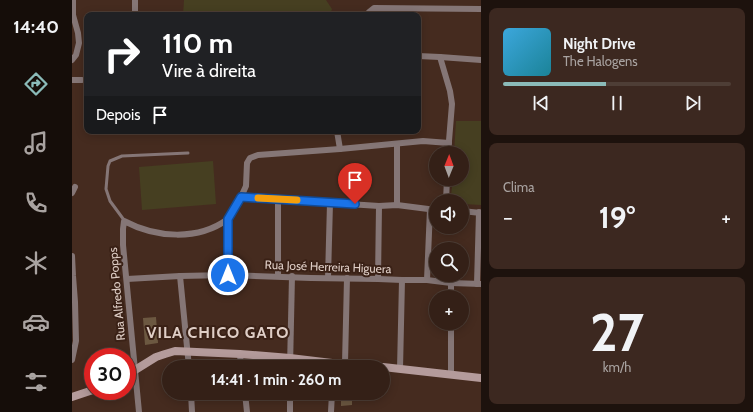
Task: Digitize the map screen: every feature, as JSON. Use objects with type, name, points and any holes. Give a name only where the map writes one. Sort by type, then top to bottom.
[{"type":"main road","points":[[136,370],[156,357],[175,351],[240,354],[302,360]]},
{"type":"main road","points":[[390,368],[481,378]]},
{"type":"main road","points":[[72,397],[84,393]]},
{"type":"street","points":[[72,60],[76,55],[79,43],[73,15],[73,0]]},
{"type":"street","points":[[135,0],[135,12]]},
{"type":"street","points":[[369,12],[374,8],[481,10]]},
{"type":"street","points":[[421,56],[481,60]]},
{"type":"street","points":[[440,57],[450,91],[452,104],[449,146]]},
{"type":"street","points":[[72,80],[82,80]]},
{"type":"street","points":[[338,134],[340,149]]},
{"type":"street","points":[[124,221],[136,227],[156,233],[180,235],[207,230],[222,223],[228,219],[246,186],[247,163],[250,158],[258,155],[424,141],[449,143]]},
{"type":"street","points":[[397,144],[397,205]]},
{"type":"street","points":[[241,197],[379,206],[397,205],[429,209]]},
{"type":"street","points":[[278,199],[278,276]]},
{"type":"street","points":[[328,278],[330,203]]},
{"type":"street","points":[[378,279],[379,206]]},
{"type":"street","points":[[469,212],[480,213],[479,284]]},
{"type":"street","points":[[228,219],[228,275]]},
{"type":"street","name":"Rua Alfredo Popps","points":[[124,221],[123,245],[133,348]]},
{"type":"street","points":[[427,280],[431,234]]},
{"type":"street","points":[[72,256],[72,276],[76,302],[76,341],[72,360]]},
{"type":"street","name":"Rua José Herreira Higuera","points":[[127,279],[228,275],[427,280],[479,284]]},
{"type":"street","points":[[180,276],[189,360]]},
{"type":"street","points":[[290,358],[292,276]]},
{"type":"street","points":[[345,360],[347,278]]},
{"type":"street","points":[[400,369],[402,280]]},
{"type":"street","points":[[451,283],[451,290]]},
{"type":"street","points":[[451,330],[451,375]]},
{"type":"street","points":[[240,354],[240,360]]},
{"type":"street","name":"Rua Alfredo Popps","points":[[136,381],[139,412]]},
{"type":"street","points":[[191,400],[192,412]]},
{"type":"street","points":[[246,400],[247,412]]},
{"type":"street","points":[[290,400],[290,412]]},
{"type":"street","points":[[331,412],[332,400]]},
{"type":"lane","points":[[124,221],[110,201],[106,189],[108,166],[110,161],[122,156],[188,153]]},
{"type":"shaded area","points":[[184,0],[326,0],[332,9],[331,12],[183,12]]},
{"type":"shaded area","points":[[456,121],[481,121],[481,205],[469,204],[469,194],[451,194],[452,186],[469,186],[469,146],[454,146]]},
{"type":"shaded area","points":[[213,161],[216,204],[142,210],[139,167]]},
{"type":"building","points":[[156,317],[158,343],[145,345],[143,318]]},
{"type":"building","points":[[341,400],[352,400],[352,405],[341,406]]},
{"type":"slow traffic","points":[[258,198],[297,200]]},
{"type":"district","name":"VILA CHICO GATO","points":[[218,332]]},
{"type":"route","points":[[228,275],[228,219],[241,197],[355,204]]}]
